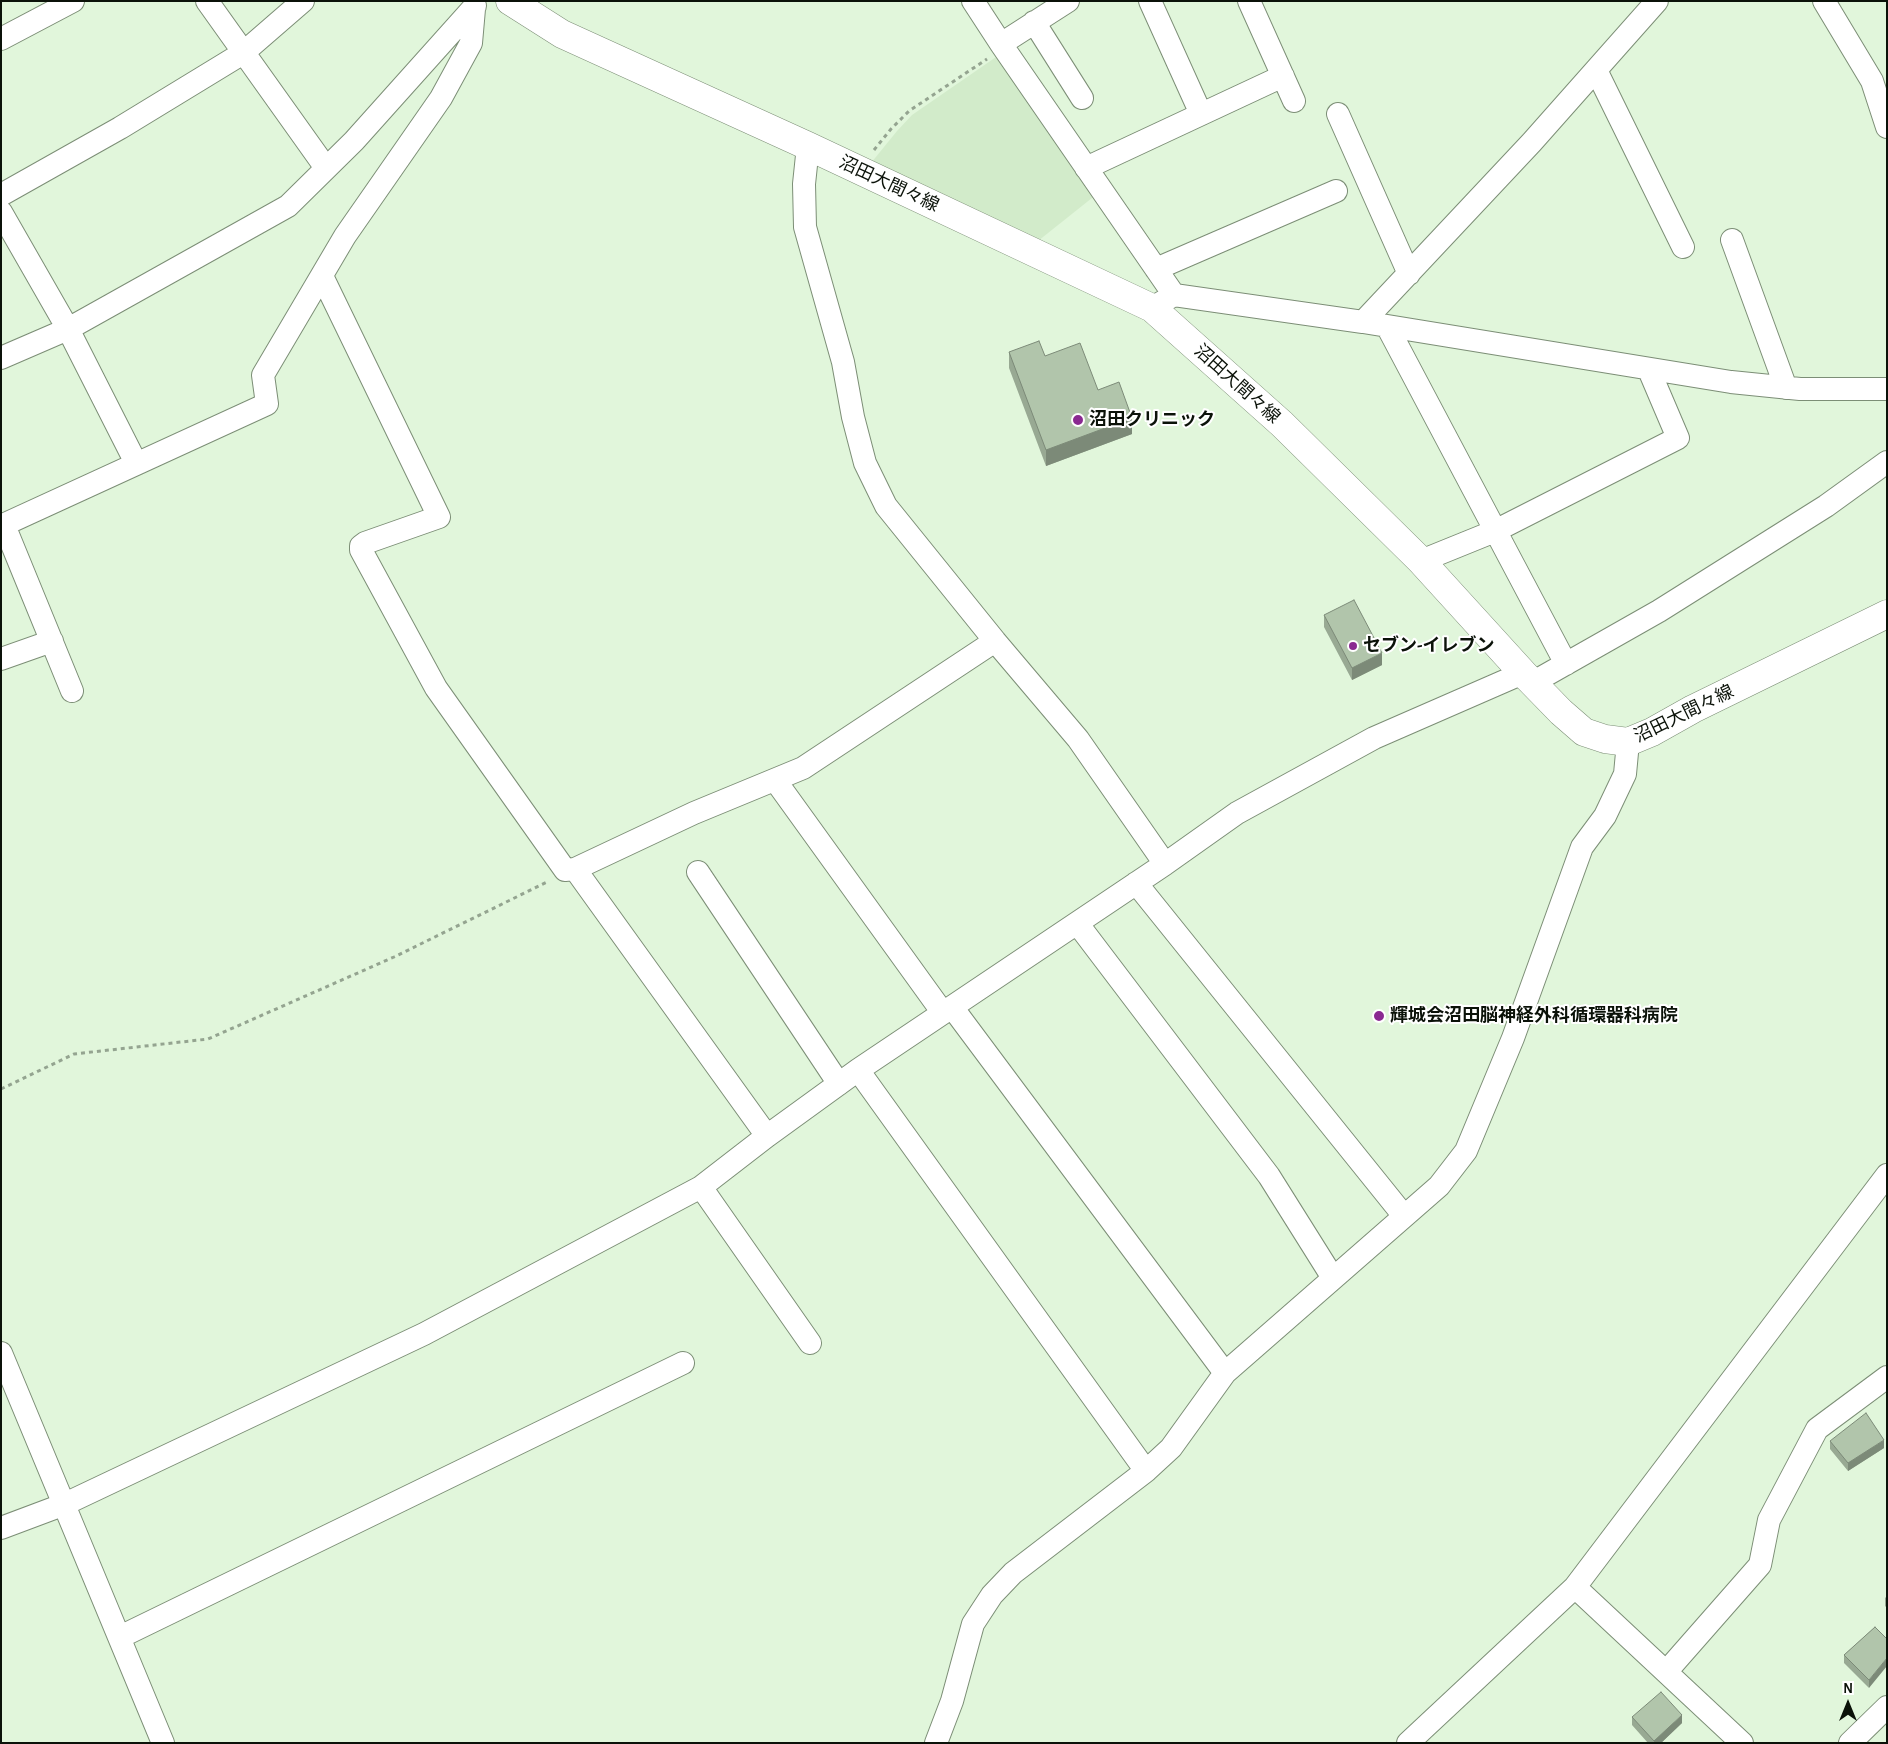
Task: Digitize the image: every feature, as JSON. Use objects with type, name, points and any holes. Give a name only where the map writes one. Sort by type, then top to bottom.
[{"type":"main road","name":"沼田大間々線","points":[[510,1],[562,34],[859,170],[1163,302],[1282,424],[1421,560],[1527,678],[1584,732],[1604,739],[1628,742],[1652,732],[1693,709],[1887,614]]},
{"type":"street","points":[[1,39],[73,1]]},
{"type":"street","points":[[207,1],[326,168]]},
{"type":"street","points":[[1,195],[120,128],[243,53],[303,1]]},
{"type":"street","points":[[973,1],[1156,269],[1163,302],[1363,322],[1731,382],[1786,388],[1887,388]]},
{"type":"street","points":[[1002,46],[1034,22],[1068,1]]},
{"type":"street","points":[[1150,1],[1201,114]]},
{"type":"street","points":[[1249,1],[1294,101]]},
{"type":"street","points":[[1363,322],[1526,150],[1657,1]]},
{"type":"street","points":[[1824,1],[1872,81],[1887,126]]},
{"type":"street","points":[[1,358],[68,329],[288,206],[354,140],[476,5]]},
{"type":"street","points":[[72,691],[3,526],[267,404],[263,375],[345,236],[441,98],[470,43],[476,5]]},
{"type":"street","points":[[1034,22],[1082,98]]},
{"type":"street","points":[[1596,70],[1683,247]]},
{"type":"street","points":[[1086,168],[1283,76]]},
{"type":"street","points":[[1338,114],[1409,274]]},
{"type":"street","points":[[808,146],[804,184],[805,227],[843,362],[853,417],[865,463],[886,506],[995,641],[1078,738],[1164,864]]},
{"type":"street","points":[[1156,269],[1336,191]]},
{"type":"street","points":[[1,212],[68,329],[136,463]]},
{"type":"street","points":[[1732,240],[1786,388]]},
{"type":"street","points":[[322,276],[439,517],[366,543],[361,546],[361,550],[436,688],[566,870],[575,869],[694,813],[803,768],[995,641]]},
{"type":"street","points":[[1387,326],[1566,664]]},
{"type":"street","points":[[1421,560],[1495,531],[1678,438],[1649,370]]},
{"type":"street","points":[[1,1528],[65,1504],[424,1334],[701,1187],[858,1070],[1237,813],[1374,738],[1566,664],[1659,611],[1826,506],[1887,462]]},
{"type":"street","points":[[1,659],[52,641]]},
{"type":"street","points":[[936,1743],[952,1701],[973,1624],[992,1595],[1013,1573],[1146,1471],[1171,1448],[1225,1373],[1439,1186],[1466,1151],[1513,1038],[1582,847],[1604,816],[1625,774],[1628,742]]},
{"type":"street","points":[[775,780],[1225,1373]]},
{"type":"street","points":[[575,869],[767,1136]]},
{"type":"street","points":[[698,872],[839,1084]]},
{"type":"street","points":[[1136,883],[1404,1216]]},
{"type":"street","points":[[1077,923],[1269,1176],[1333,1278]]},
{"type":"street","points":[[858,1070],[1146,1471]]},
{"type":"street","points":[[1408,1743],[1575,1587],[1887,1175]]},
{"type":"street","points":[[701,1187],[810,1343]]},
{"type":"street","points":[[1,1353],[164,1743]]},
{"type":"street","points":[[120,1638],[683,1363]]},
{"type":"street","points":[[1666,1672],[1760,1565],[1769,1520],[1817,1429],[1887,1377]]},
{"type":"street","points":[[1575,1587],[1742,1743]]},
{"type":"street","points":[[1850,1743],[1887,1707]]},
{"type":"path","points":[[859,170],[890,129],[909,110],[1002,46]]},
{"type":"path","points":[[1,1089],[74,1054],[208,1040],[394,957],[575,869]]},
{"type":"shaded area","points":[[999,55],[1097,194],[1038,241],[871,163],[912,115]]},
{"type":"building","name":"沼田クリニック","points":[[1039,341],[1045,356],[1080,343],[1098,390],[1119,382],[1132,418],[1046,450],[1009,352]]},
{"type":"building","name":"セブン-イレブン","points":[[1354,600],[1382,653],[1352,668],[1324,615]]},
{"type":"building","points":[[1866,1413],[1884,1440],[1848,1463],[1830,1441]]},
{"type":"building","points":[[1875,1627],[1887,1639],[1887,1658],[1869,1680],[1844,1655]]},
{"type":"building","points":[[1661,1692],[1682,1715],[1654,1741],[1632,1717]]},
{"type":"place","name":"沼田クリニック","points":[[1078,420]]},
{"type":"place","name":"セブン-イレブン","points":[[1353,646]]},
{"type":"place","name":"輝城会沼田脳神経外科循環器科病院","points":[[1379,1016]]}]
